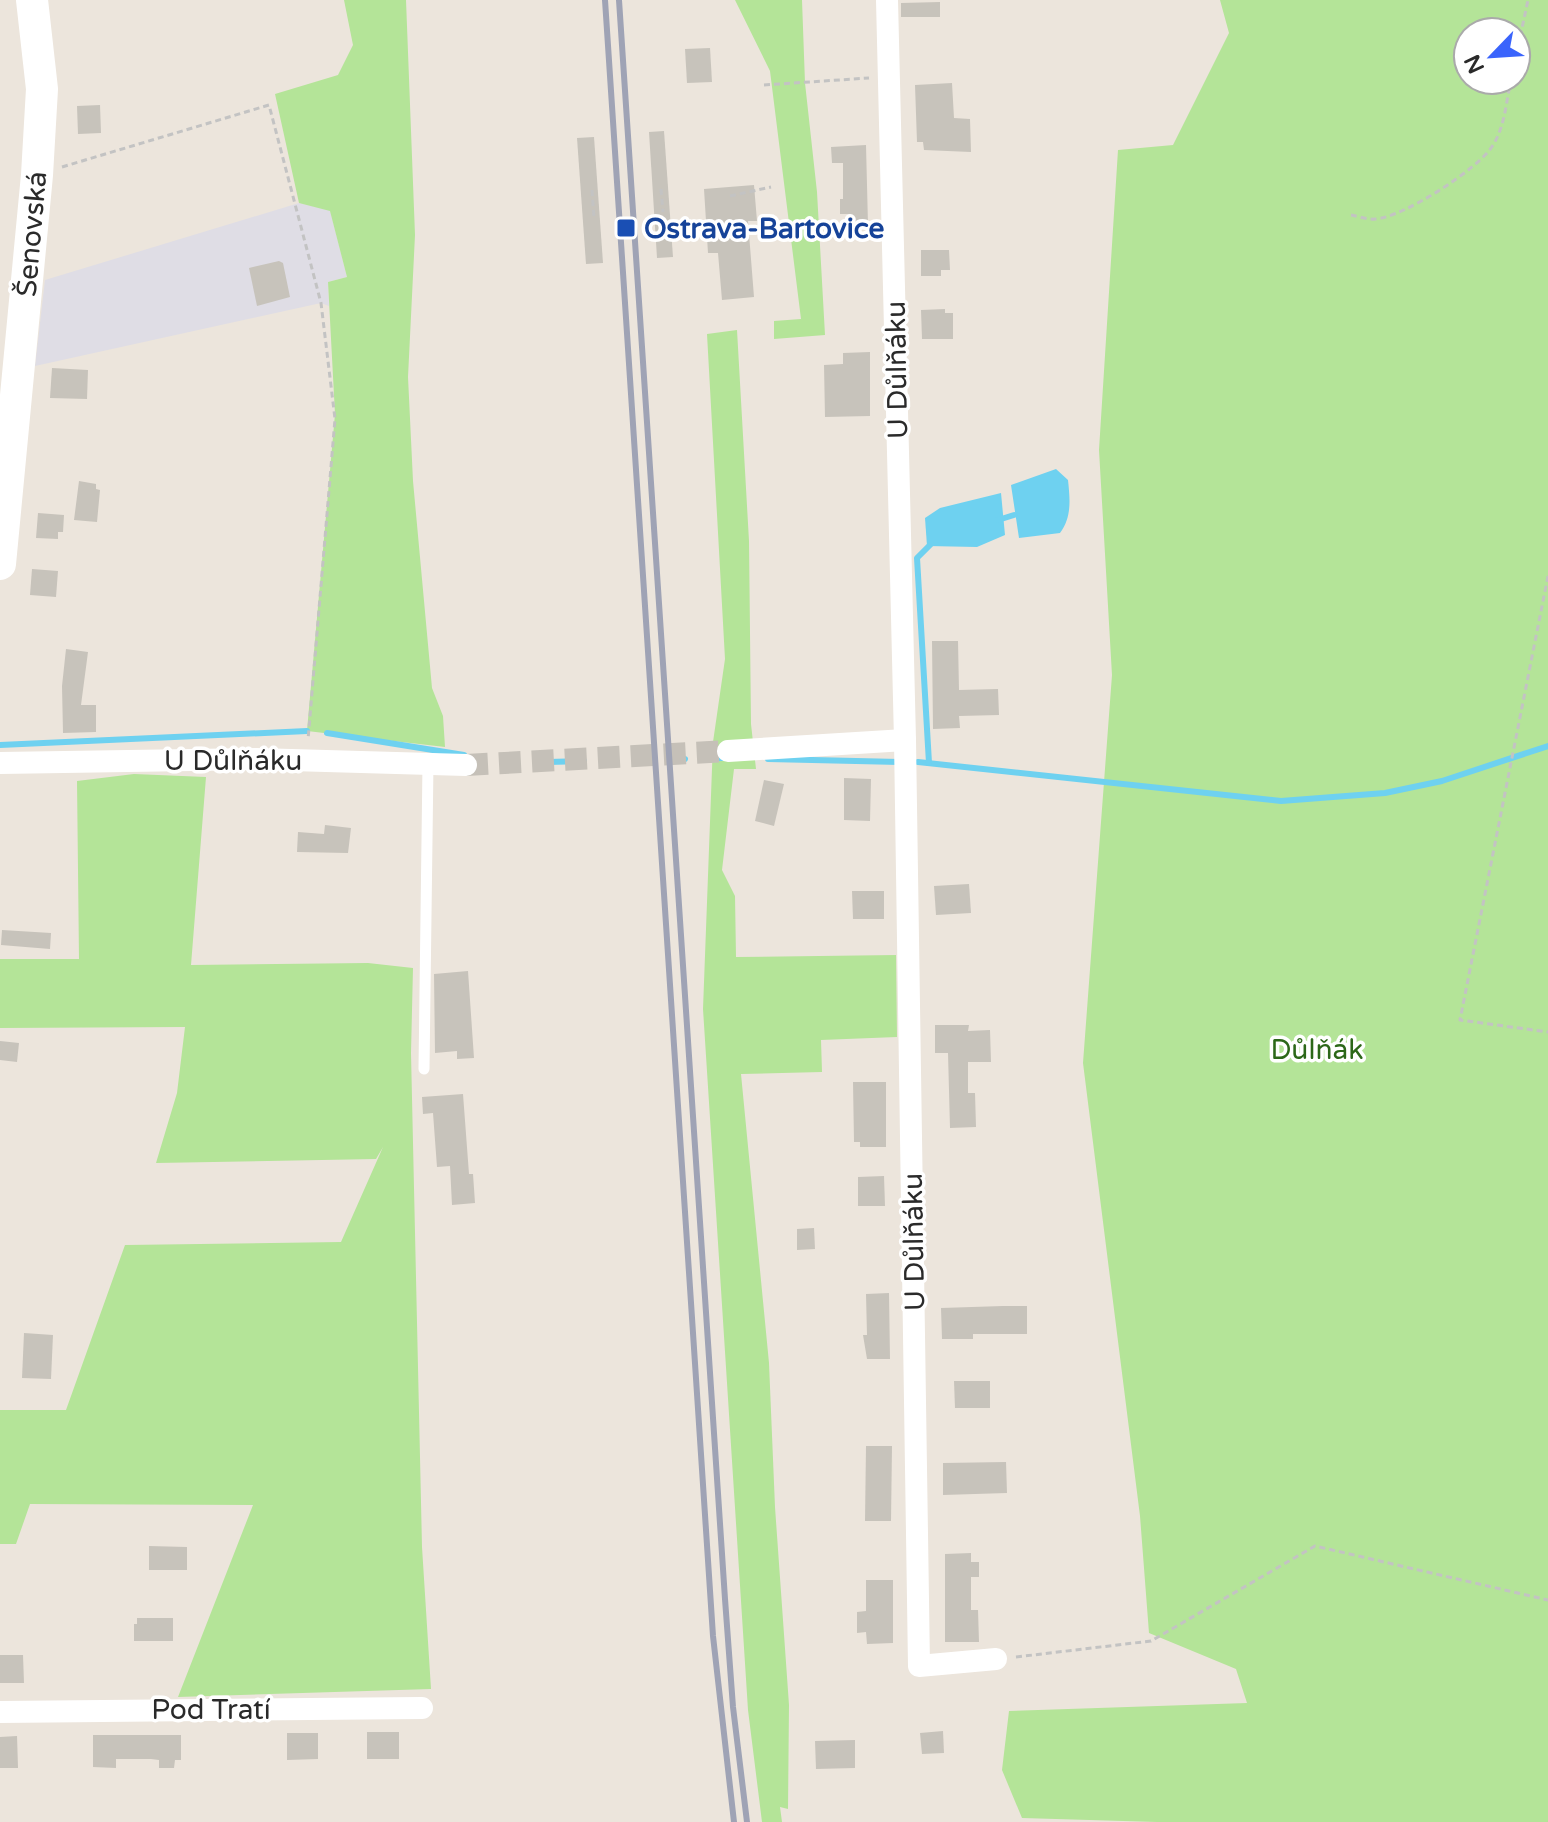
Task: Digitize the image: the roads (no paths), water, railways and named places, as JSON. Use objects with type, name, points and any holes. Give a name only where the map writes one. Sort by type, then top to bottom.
[{"type":"street","name":"Šenovská","points":[[0,564],[37,175],[42,89],[32,0]]},
{"type":"street","name":"U Důlňáku","points":[[887,0],[905,740],[919,1666],[996,1659]]},
{"type":"street","points":[[728,751],[905,740]]},
{"type":"street","name":"U Důlňáku","points":[[0,763],[307,760],[466,765]]},
{"type":"street","name":"Pod Tratí","points":[[0,1712],[422,1708]]},
{"type":"lane","points":[[424,1069],[428,763]]},
{"type":"water","points":[[1056,469],[1068,480],[1069,508],[1064,527],[1060,533],[1019,538],[1011,485]]},
{"type":"water","points":[[1001,493],[1005,535],[977,547],[927,546],[925,518],[940,508]]},
{"type":"waterway","points":[[998,520],[1014,515]]},
{"type":"waterway","points":[[929,763],[917,558],[931,544]]},
{"type":"waterway","points":[[0,745],[307,731]]},
{"type":"waterway","points":[[327,733],[464,755]]},
{"type":"waterway","points":[[918,762],[1281,801],[1385,793],[1442,781],[1548,746]]},
{"type":"waterway","points":[[711,758],[725,758]]},
{"type":"waterway","points":[[768,759],[900,762]]},
{"type":"waterway","points":[[549,762],[584,761]]},
{"type":"tunnel","points":[[466,765],[728,751]]},
{"type":"railway","points":[[605,0],[713,1636],[734,1822]]},
{"type":"railway","points":[[619,0],[725,1599],[733,1707],[747,1822]]},
{"type":"place","name":"Ostrava-Bartovice","points":[[626,228]]},
{"type":"park label","name":"Důlňák","points":[[1317,1049]]}]
